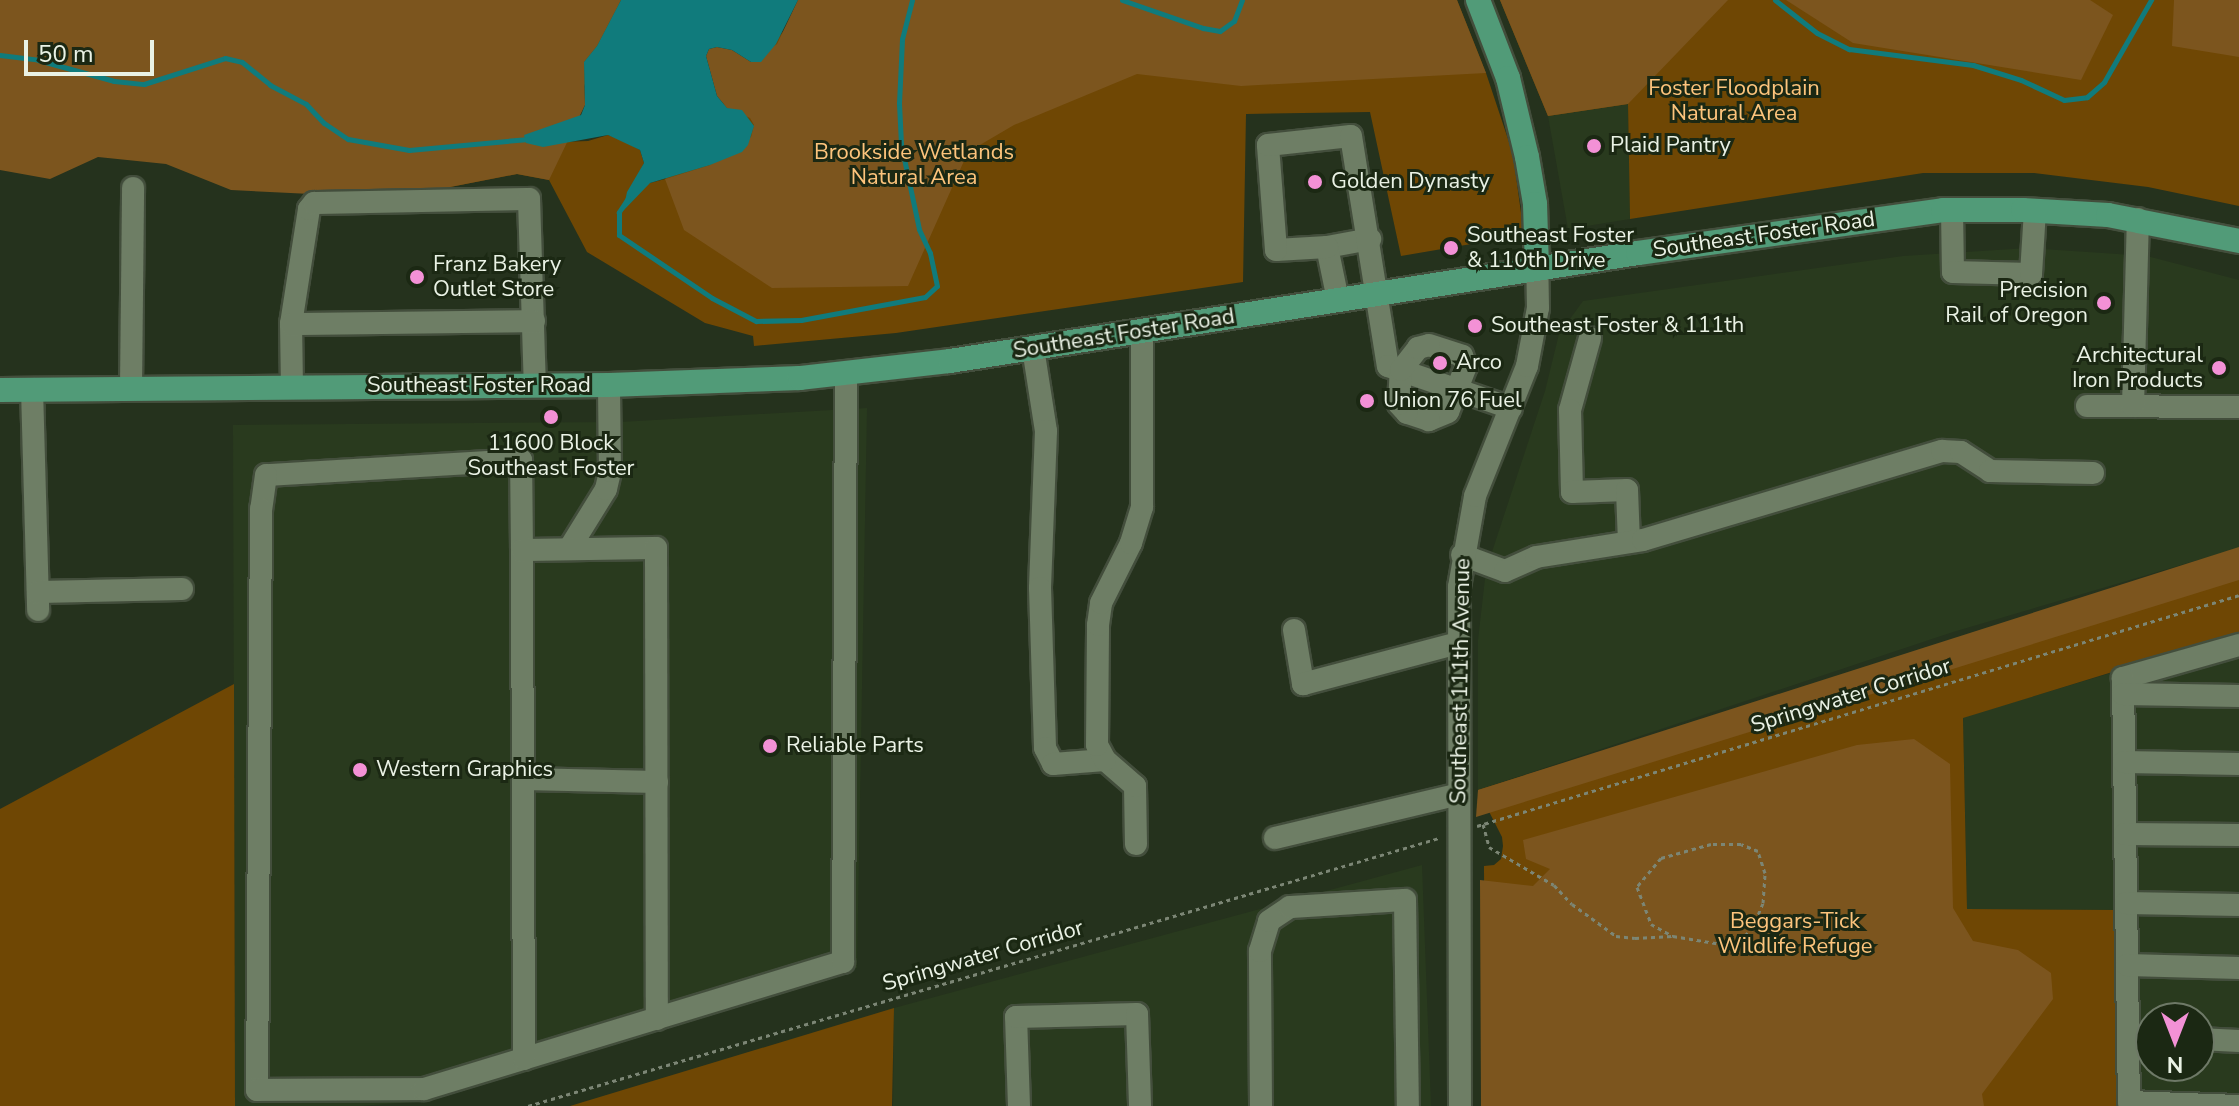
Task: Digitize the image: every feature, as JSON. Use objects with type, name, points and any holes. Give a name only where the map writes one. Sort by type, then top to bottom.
[{"type":"main road","points":[[1478,0],[1508,78],[1527,157],[1535,204],[1537,269]]},
{"type":"main road","name":"Southeast Foster Road","points":[[0,390],[609,385],[846,373],[1033,348],[1856,221],[1952,210],[2035,210],[2138,219],[2239,241]]},
{"type":"street","points":[[1370,239],[1327,247],[1276,250],[1268,145],[1351,136],[1370,239],[1375,295],[1388,366],[1511,408]]},
{"type":"street","points":[[131,388],[133,188]]},
{"type":"street","points":[[292,387],[291,324],[309,209],[314,203],[514,199],[532,202],[535,386]]},
{"type":"street","points":[[1952,210],[1953,272],[2031,274],[2035,210]]},
{"type":"street","points":[[2133,406],[2138,219]]},
{"type":"street","points":[[1327,247],[1338,300]]},
{"type":"street","name":"Southeast 111th Avenue","points":[[1460,1106],[1458,643],[1462,555],[1475,496],[1511,408],[1535,334],[1537,269]]},
{"type":"street","points":[[291,324],[534,321]]},
{"type":"street","points":[[1136,844],[1135,786],[1105,760],[1097,745],[1098,625],[1101,603],[1131,543],[1142,507],[1142,331]]},
{"type":"street","points":[[1590,338],[1570,410],[1572,492],[1627,490],[1629,542]]},
{"type":"street","points":[[1429,345],[1462,356],[1466,366],[1448,412],[1429,420],[1407,413],[1399,404],[1401,370],[1418,348],[1429,345]]},
{"type":"street","points":[[1033,348],[1046,431],[1040,588],[1045,748],[1053,764],[1105,760]]},
{"type":"street","points":[[524,1059],[521,460],[266,475],[261,509],[257,1090],[424,1089],[524,1059],[657,1019],[843,962],[846,373]]},
{"type":"street","points":[[569,549],[606,489],[610,471],[609,385]]},
{"type":"street","points":[[32,389],[38,601],[182,589]]},
{"type":"street","points":[[2087,406],[2239,407]]},
{"type":"street","points":[[1462,555],[1505,571],[1536,557],[1629,542],[1942,451],[1961,452],[1990,471],[2093,473]]},
{"type":"street","points":[[522,550],[656,548],[657,1019]]},
{"type":"street","points":[[1294,630],[1303,684],[1458,643]]},
{"type":"street","points":[[2239,645],[2123,678],[2129,1102],[2239,1106]]},
{"type":"street","points":[[2123,694],[2239,696]]},
{"type":"street","points":[[2124,762],[2239,764]]},
{"type":"street","points":[[524,779],[657,782]]},
{"type":"street","points":[[1275,838],[1459,794]]},
{"type":"street","points":[[2125,834],[2239,835]]},
{"type":"street","points":[[1261,1106],[1260,951],[1269,921],[1290,907],[1405,900],[1408,1106]]},
{"type":"street","points":[[2126,903],[2239,905]]},
{"type":"street","points":[[2127,965],[2239,968]]},
{"type":"street","points":[[1019,1106],[1016,1017],[1137,1014],[1140,1106]]},
{"type":"street","points":[[2128,1037],[2135,1037]]},
{"type":"street","points":[[2215,1040],[2239,1041]]},
{"type":"path","name":"Springwater Corridor","points":[[1472,827],[2239,595]]},
{"type":"path","points":[[1483,824],[1489,847],[1554,885],[1572,904],[1616,936],[1673,936],[1733,946],[1752,929],[1763,903],[1765,873],[1758,851],[1741,844],[1711,844],[1661,858],[1637,887],[1651,924],[1673,936]]},
{"type":"path","name":"Springwater Corridor","points":[[528,1106],[1446,836]]},
{"type":"shaded area","points":[[1628,104],[1630,219],[1568,229],[1548,116]]},
{"type":"shaded area","points":[[2028,248],[2147,256],[2239,280],[2239,548],[1953,632],[1478,790],[1478,640],[1486,570],[1545,391],[1559,334],[1583,301],[1903,256]]},
{"type":"shaded area","points":[[867,408],[857,968],[427,1101],[360,1106],[235,1106],[233,425],[620,422]]},
{"type":"shaded area","points":[[2239,635],[2239,1106],[2121,1106],[2120,910],[1967,909],[1963,717]]},
{"type":"shaded area","points":[[1422,865],[1431,1106],[893,1106],[894,1008]]},
{"type":"green space","name":"Brookside Wetlands Natural Area","points":[[0,0],[621,0],[560,142],[588,141],[608,135],[622,140],[640,150],[644,163],[638,175],[650,183],[665,179],[786,28],[798,0],[1457,0],[1513,154],[1524,235],[1401,256],[1370,112],[1246,114],[1243,282],[896,333],[754,346],[753,336],[705,323],[587,252],[549,180],[517,174],[394,198]]},
{"type":"green space","points":[[0,0],[621,0],[597,46],[584,62],[585,105],[549,180],[517,174],[394,198],[231,190],[166,164],[98,157],[50,179],[0,170]]},
{"type":"green space","points":[[798,0],[1457,0],[1486,73],[1241,86],[1137,74],[1014,125],[968,152],[908,286],[772,288],[684,230],[665,179],[710,165],[751,137],[754,125],[750,118],[727,108],[717,96],[706,56],[709,49],[717,47],[732,50],[751,62],[777,44]]},
{"type":"green space","name":"Foster Floodplain Natural Area","points":[[1500,0],[2239,0],[2239,206],[2148,187],[2034,173],[1923,173],[1630,219],[1628,104],[1548,116]]},
{"type":"green space","points":[[1500,0],[1728,0],[1628,104],[1548,116]]},
{"type":"green space","points":[[1786,0],[2090,0],[2113,15],[2081,80],[1853,43]]},
{"type":"green space","points":[[2174,0],[2239,0],[2239,57],[2172,46]]},
{"type":"green space","points":[[2239,547],[2239,580],[1476,817],[1478,790]]},
{"type":"green space","name":"Beggars-Tick Wildlife Refuge","points":[[2239,552],[2239,633],[1963,718],[1967,909],[2121,910],[2121,1106],[1485,1106],[1484,866],[1494,865],[1501,859],[1503,846],[1502,837],[1478,790]]},
{"type":"green space","points":[[234,684],[235,1106],[0,1106],[0,809]]},
{"type":"green space","name":"Beggars-Tick Wildlife Refuge","points":[[1914,739],[1950,764],[1953,908],[1973,941],[2018,950],[2051,973],[2053,999],[1982,1094],[1984,1106],[1481,1106],[1480,880],[1533,886],[1550,869],[1526,859],[1523,840],[1857,745]]},
{"type":"green space","points":[[894,1008],[892,1106],[570,1106]]},
{"type":"water","points":[[621,0],[798,0],[776,44],[761,62],[751,62],[732,50],[717,47],[709,49],[706,56],[717,96],[727,108],[742,110],[754,126],[748,145],[742,152],[710,165],[650,183],[623,211],[627,192],[644,163],[640,150],[608,135],[543,147],[526,143],[524,135],[581,115],[585,105],[584,62],[597,46]]},
{"type":"waterway","points":[[628,198],[619,212],[619,235],[712,298],[756,321],[801,320],[925,297],[937,286],[930,253],[919,229],[901,144],[899,103],[902,39],[912,0]]},
{"type":"waterway","points":[[1122,0],[1220,31],[1234,21],[1242,0]]},
{"type":"waterway","points":[[1775,0],[1817,33],[1849,49],[1973,65],[2021,80],[2064,100],[2087,97],[2104,82],[2151,0]]},
{"type":"waterway","points":[[0,55],[38,60],[114,81],[144,84],[225,58],[242,62],[270,85],[306,104],[324,123],[348,139],[409,150],[528,139]]},
{"type":"place","name":"Plaid Pantry","points":[[1594,146]]},
{"type":"place","name":"Golden Dynasty","points":[[1315,182]]},
{"type":"place","name":"Southeast Foster & 110th Drive","points":[[1451,248]]},
{"type":"place","name":"Franz Bakery Outlet Store","points":[[417,277]]},
{"type":"place","name":"Precision Rail of Oregon","points":[[2104,303]]},
{"type":"place","name":"Southeast Foster & 111th","points":[[1475,326]]},
{"type":"place","name":"Arco","points":[[1440,363]]},
{"type":"place","name":"Architectural Iron Products","points":[[2219,368]]},
{"type":"place","name":"Union 76 Fuel","points":[[1367,401]]},
{"type":"place","name":"11600 Block Southeast Foster","points":[[551,417]]},
{"type":"place","name":"Reliable Parts","points":[[770,746]]},
{"type":"place","name":"Western Graphics","points":[[360,770]]}]
